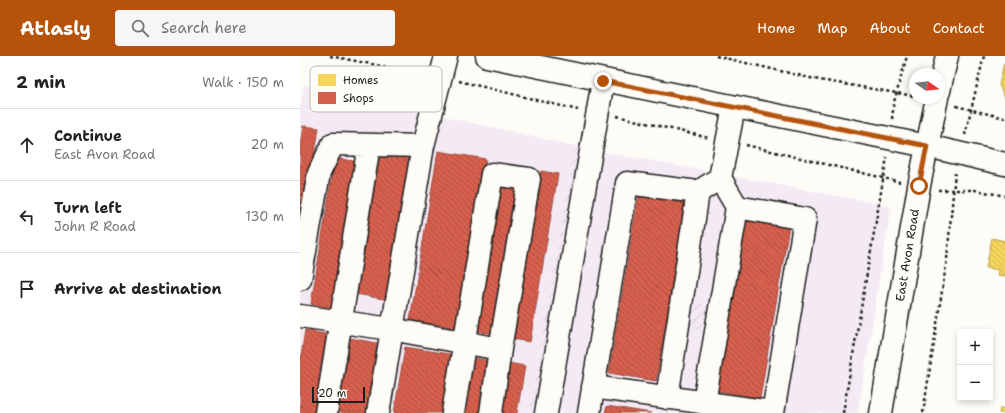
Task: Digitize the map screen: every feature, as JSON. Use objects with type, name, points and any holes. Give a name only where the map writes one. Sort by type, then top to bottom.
[{"type":"main road","points":[[442,72],[446,56]]},
{"type":"main road","points":[[487,56],[603,81],[927,146],[1005,164]]},
{"type":"main road","points":[[944,68],[947,56]]},
{"type":"main road","points":[[546,413],[603,81]]},
{"type":"main road","name":"East Avon Road","points":[[882,413],[919,186],[936,104]]},
{"type":"main road","points":[[704,403],[737,207],[720,178],[734,107]]},
{"type":"main road","points":[[378,413],[423,146],[432,112]]},
{"type":"main road","points":[[300,279],[319,173],[333,144],[423,146]]},
{"type":"main road","points":[[326,413],[369,145]]},
{"type":"main road","points":[[453,413],[492,174],[529,179],[500,349],[491,413]]},
{"type":"main road","points":[[589,413],[627,183],[698,192],[720,178]]},
{"type":"main road","points":[[667,398],[698,192]]},
{"type":"main road","points":[[593,387],[773,413],[805,219],[737,207]]},
{"type":"main road","points":[[300,316],[391,329],[500,349]]},
{"type":"path","points":[[716,56],[819,80],[909,95]]},
{"type":"path","points":[[893,108],[907,56]]},
{"type":"path","points":[[968,123],[984,56]]},
{"type":"path","points":[[963,108],[1005,118]]},
{"type":"path","points":[[923,413],[947,259],[954,176]]},
{"type":"path","points":[[843,413],[885,178]]},
{"type":"path","points":[[943,191],[975,190],[1005,196]]},
{"type":"shaded area","points":[[304,85],[310,86],[310,112],[424,112],[575,146],[529,413],[300,413],[300,109]]},
{"type":"shaded area","points":[[575,146],[604,152],[559,413],[529,413]]},
{"type":"shaded area","points":[[604,152],[891,206],[858,413],[559,413]]},
{"type":"shaded area","points":[[690,301],[706,304],[701,329],[686,327]]},
{"type":"building: Homes","points":[[1005,63],[1005,98],[999,85]]},
{"type":"building: Homes","points":[[992,238],[1005,241],[1005,276],[998,275],[999,270],[986,268]]},
{"type":"building: Homes","points":[[1000,408],[1005,409],[1005,413],[999,413]]},
{"type":"building: Shops","points":[[303,126],[319,128],[300,243],[300,145]]},
{"type":"building: Shops","points":[[381,150],[413,155],[389,300],[356,294]]},
{"type":"building: Shops","points":[[438,151],[486,159],[458,328],[410,320]]},
{"type":"building: Shops","points":[[335,158],[359,162],[334,308],[311,304]]},
{"type":"building: Shops","points":[[541,171],[558,174],[530,342],[513,339]]},
{"type":"building: Shops","points":[[501,186],[519,189],[494,334],[477,331]]},
{"type":"building: Shops","points":[[639,193],[686,200],[656,381],[609,373]]},
{"type":"building: Shops","points":[[742,218],[789,226],[760,398],[713,390]]},
{"type":"building: Shops","points":[[305,330],[330,335],[317,413],[300,413],[300,363]]},
{"type":"building: Shops","points":[[350,338],[382,344],[370,413],[338,413]]},
{"type":"building: Shops","points":[[405,347],[455,355],[445,413],[394,413]]},
{"type":"building: Shops","points":[[474,358],[490,361],[481,413],[464,413]]},
{"type":"building: Shops","points":[[508,363],[525,366],[517,413],[499,413]]},
{"type":"building: Shops","points":[[607,406],[651,413],[605,413]]},
{"type":"route","points":[[603,81],[927,146],[919,186]]}]
